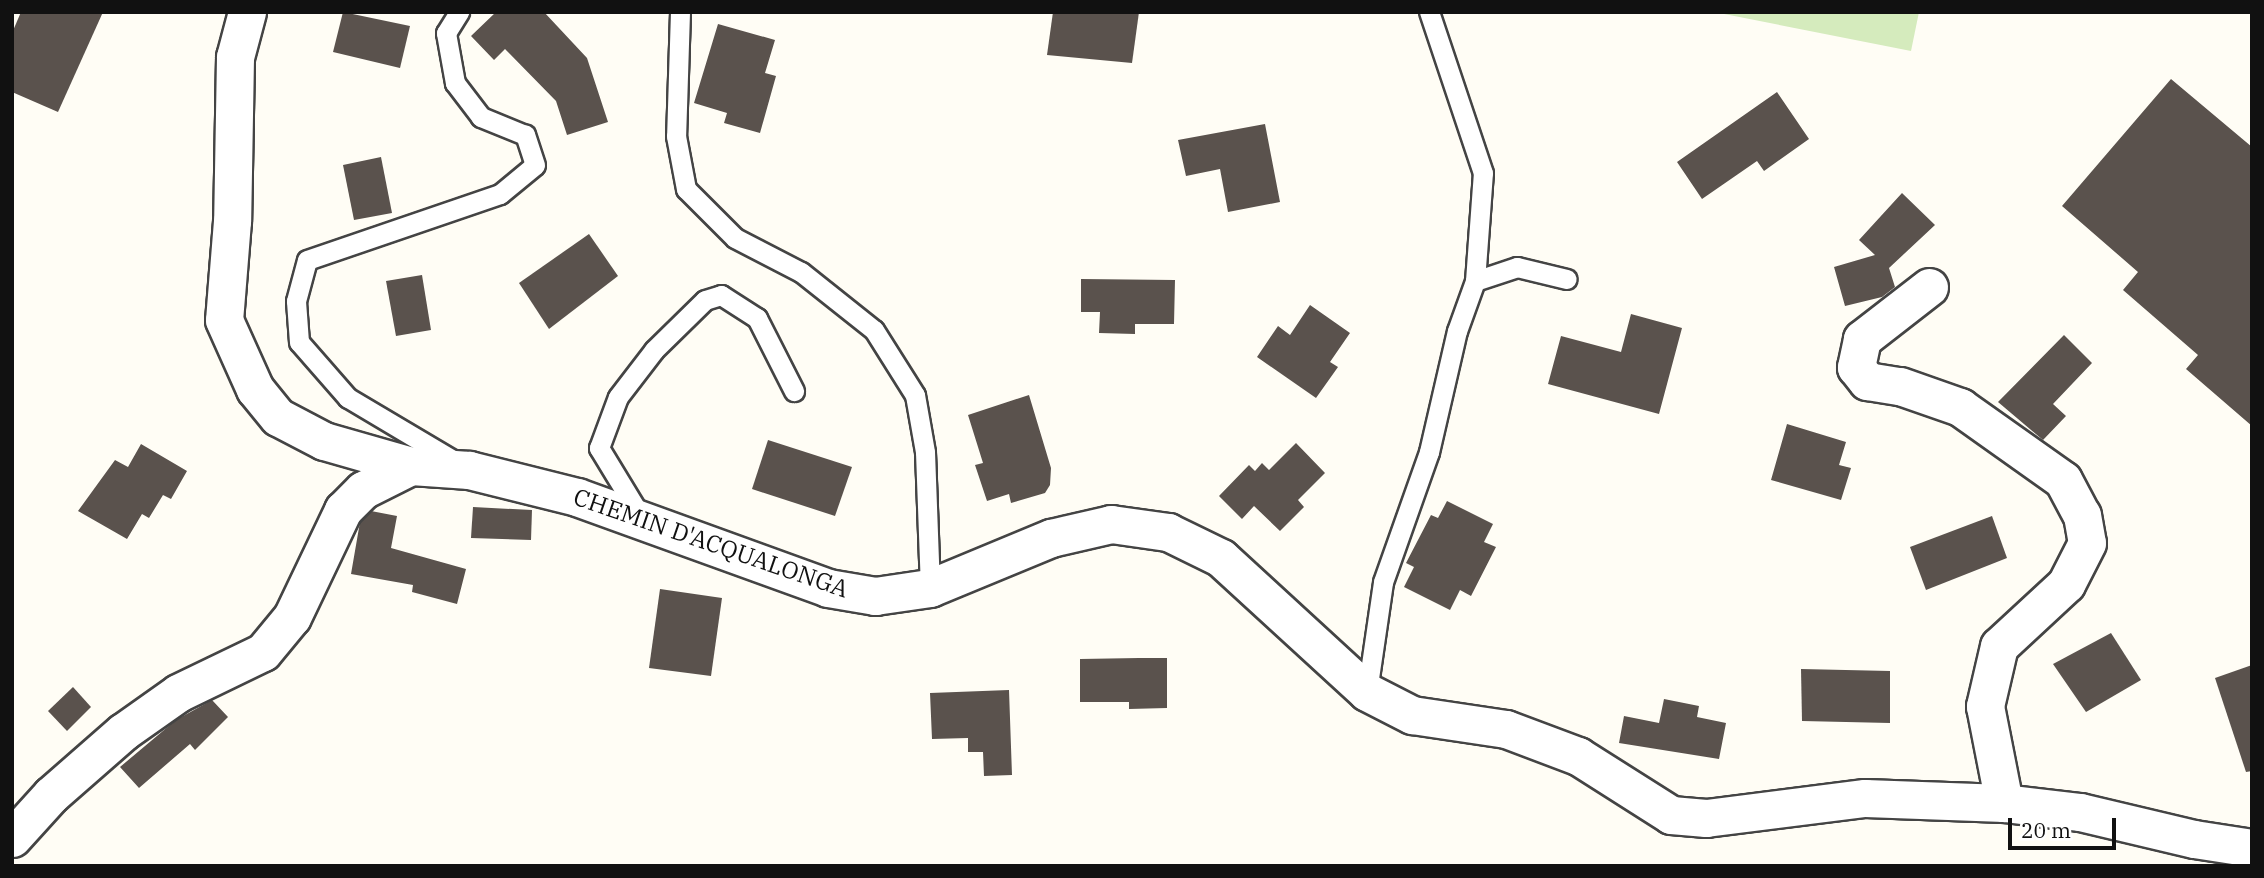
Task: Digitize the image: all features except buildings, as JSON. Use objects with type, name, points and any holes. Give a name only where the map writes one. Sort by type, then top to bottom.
[{"type":"street","name":"CHEMIN D'ACQUALONGA","points":[[247,12],[235,57],[232,221],[224,320],[255,389],[278,417],[324,442],[411,466],[469,470],[577,497],[828,588],[875,596],[930,588],[1051,538],[1111,524],[1168,532],[1221,558],[1367,692],[1412,715],[1506,729],[1578,756],[1671,815],[1706,818],[1865,798],[2004,803],[2080,811],[2194,839],[2252,848]]},
{"type":"street","points":[[1929,288],[1862,340],[1856,367],[1867,381],[1900,386],[1960,407],[2063,480],[2082,515],[2087,543],[2066,584],[1999,646],[1985,706],[2004,803]]},
{"type":"street","points":[[12,838],[51,795],[123,732],[178,693],[263,652],[292,617],[343,510],[362,490],[411,466]]},
{"type":"lane","points":[[460,12],[446,33],[454,83],[481,117],[525,135],[535,165],[500,194],[307,260],[296,301],[299,342],[348,398],[469,470]]},
{"type":"lane","points":[[680,12],[676,136],[686,189],[735,238],[801,272],[874,330],[915,395],[925,452],[930,588]]},
{"type":"lane","points":[[1367,692],[1383,582],[1429,452],[1457,331],[1475,281],[1483,173],[1429,12]]},
{"type":"lane","points":[[1475,281],[1517,267],[1567,279]]},
{"type":"lane","points":[[646,523],[599,448],[618,397],[654,351],[705,300],[721,295],[757,318],[794,391]]},
{"type":"green space","points":[[1714,12],[1919,12],[1911,51]]}]
